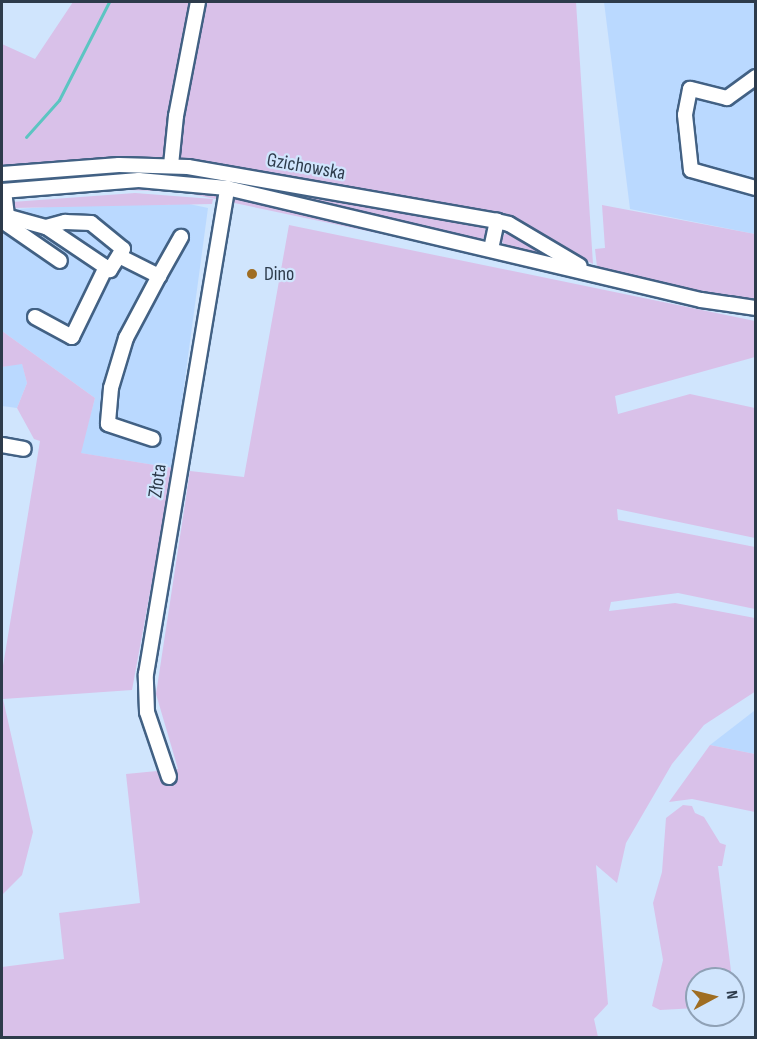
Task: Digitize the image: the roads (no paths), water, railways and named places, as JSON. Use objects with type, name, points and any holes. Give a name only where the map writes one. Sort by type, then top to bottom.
[{"type":"street","points":[[171,165],[176,116],[198,2]]},
{"type":"street","points":[[755,81],[728,98],[690,89],[685,115],[691,170],[756,188]]},
{"type":"street","name":"Gzichowska","points":[[2,174],[171,165],[509,224],[590,272]]},
{"type":"street","name":"Gzichowska","points":[[3,191],[139,180],[227,188],[701,300],[756,308]]},
{"type":"street","name":"Złota","points":[[169,777],[147,712],[146,674],[227,188]]},
{"type":"street","points":[[3,191],[4,215],[8,225],[60,261]]},
{"type":"street","points":[[4,215],[46,227],[110,270],[123,249],[91,223],[65,222],[46,227]]},
{"type":"street","points":[[491,249],[496,221]]},
{"type":"street","points":[[153,439],[108,424],[111,388],[126,338],[181,237]]},
{"type":"street","points":[[119,256],[159,276]]},
{"type":"street","points":[[35,317],[72,337],[106,267]]},
{"type":"street","points":[[2,445],[24,449]]},
{"type":"waterway","points":[[26,137],[59,100],[109,2]]},
{"type":"place","name":"Dino","points":[[252,274]]}]
